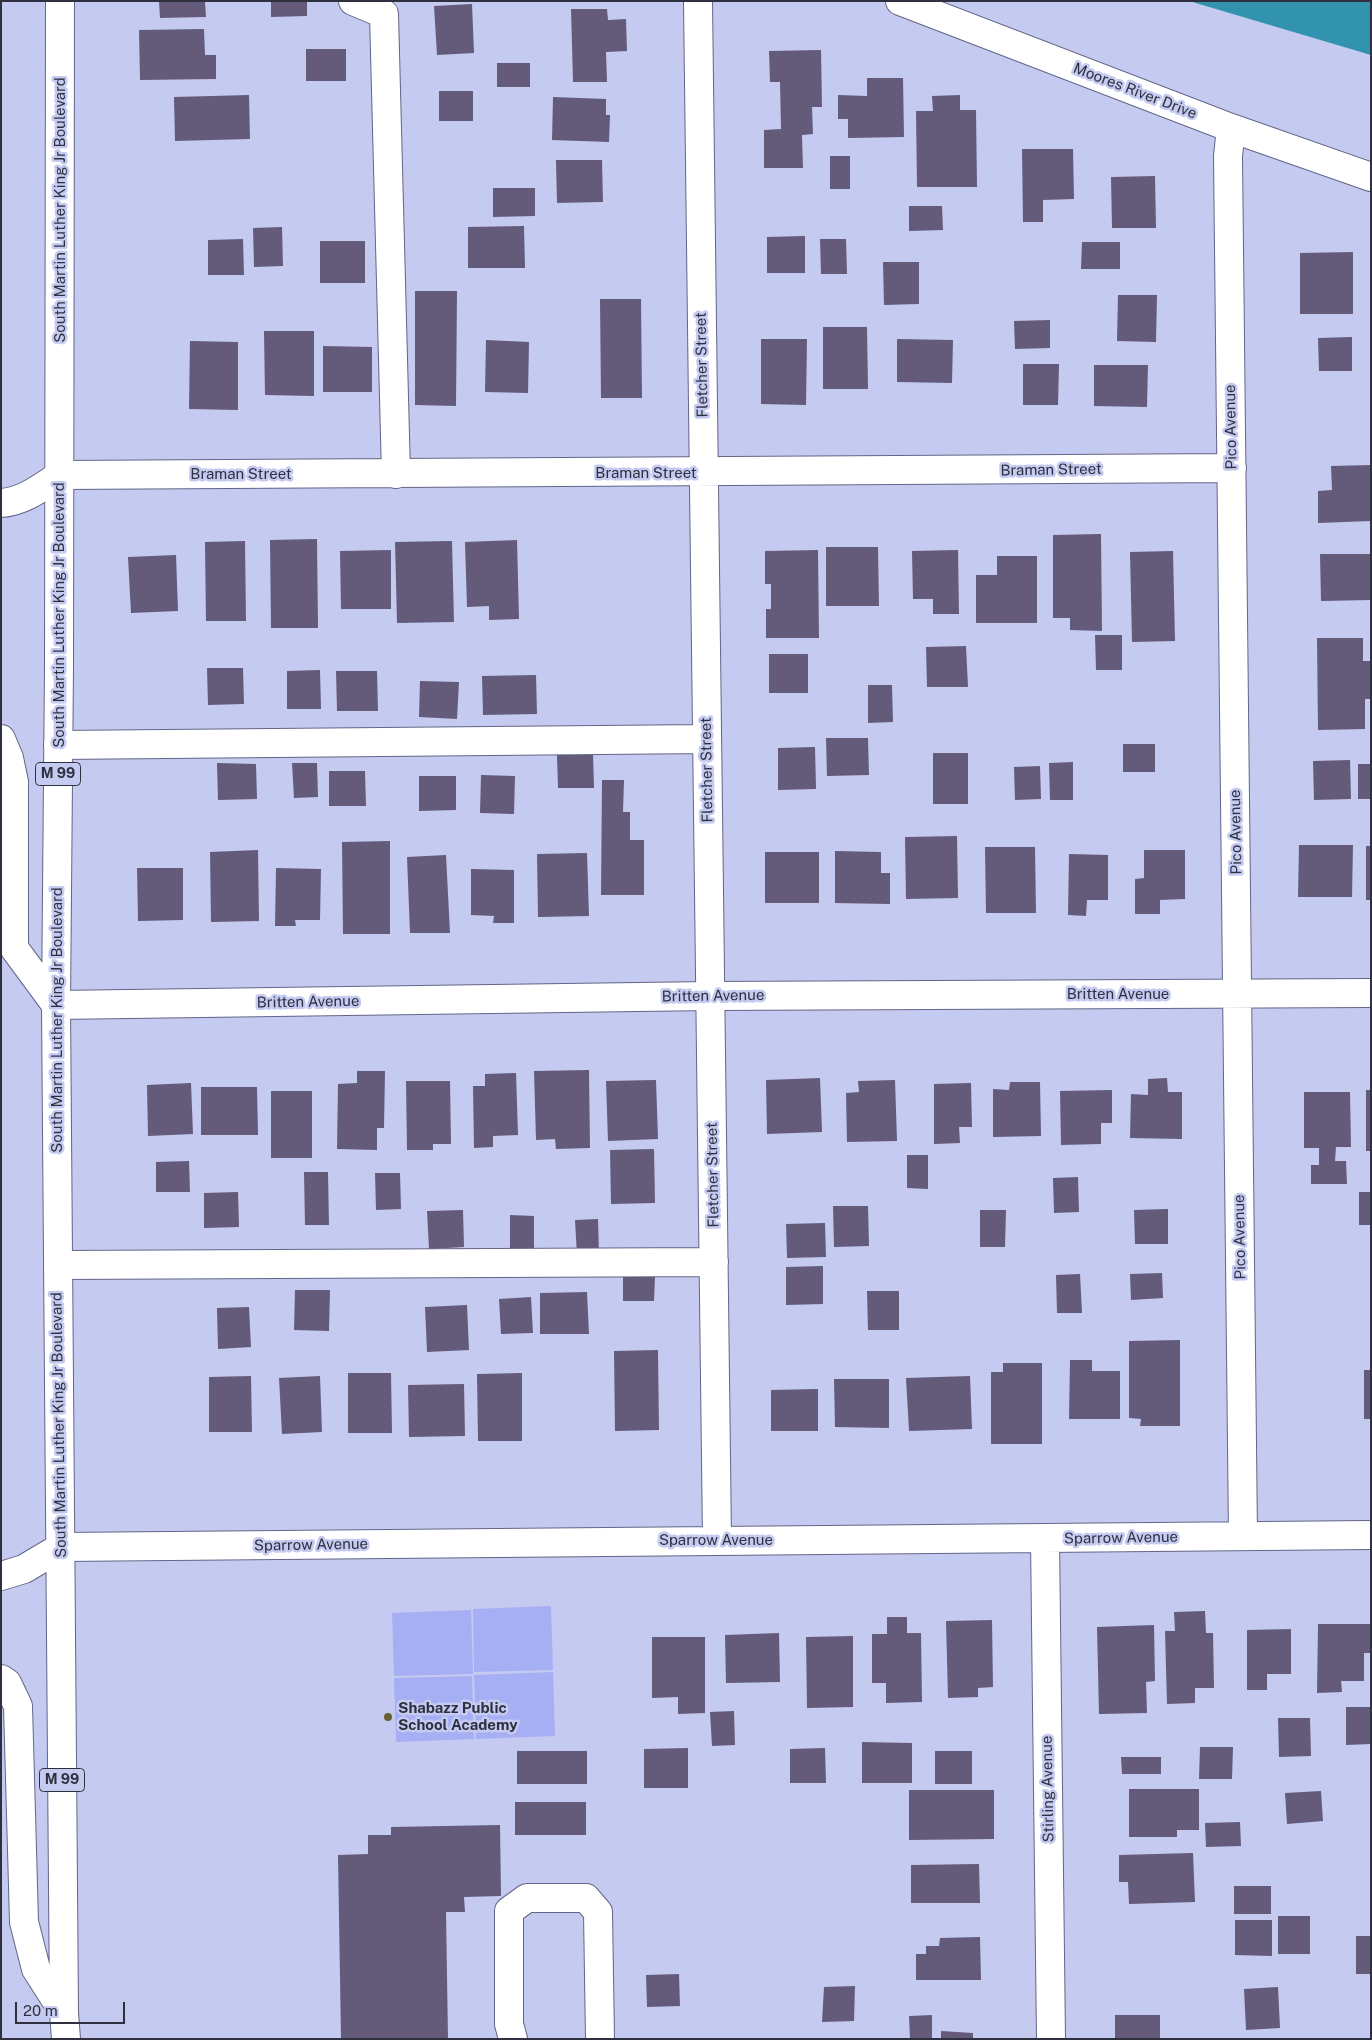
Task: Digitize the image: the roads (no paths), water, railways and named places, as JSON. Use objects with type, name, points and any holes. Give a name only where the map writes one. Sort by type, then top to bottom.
[{"type":"street","name":"South Martin Luther King Jr Boulevard","points":[[60,1],[60,475],[56,1005],[65,2026]]},
{"type":"street","points":[[354,1],[384,14],[396,474]]},
{"type":"street","name":"Fletcher Street","points":[[698,1],[717,1540]]},
{"type":"street","name":"Moores River Drive","points":[[900,1],[1231,128],[1371,177]]},
{"type":"street","name":"Pico Avenue","points":[[1231,128],[1228,156],[1243,1536]]},
{"type":"street","name":"Braman Street","points":[[60,475],[1232,468]]},
{"type":"street","points":[[1,503],[8,503],[34,492],[60,475]]},
{"type":"street","points":[[58,745],[707,739]]},
{"type":"street","points":[[1,740],[9,758],[14,782],[14,948],[56,1005]]},
{"type":"street","name":"Britten Avenue","points":[[56,1005],[711,996],[1371,993]]},
{"type":"street","points":[[58,1265],[714,1262]]},
{"type":"street","name":"Sparrow Avenue","points":[[61,1547],[1371,1535]]},
{"type":"street","name":"Stirling Avenue","points":[[1045,1539],[1051,2039]]},
{"type":"street","points":[[1,1576],[24,1570],[61,1547]]},
{"type":"street","points":[[1,1679],[6,1683],[18,1706],[24,1922],[36,1969],[65,2026]]},
{"type":"street","points":[[513,2039],[509,2024],[509,1911],[527,1898],[586,1898],[598,1912],[600,2039]]},
{"type":"place","name":"Shabazz Public School Academy","points":[[388,1717]]}]
